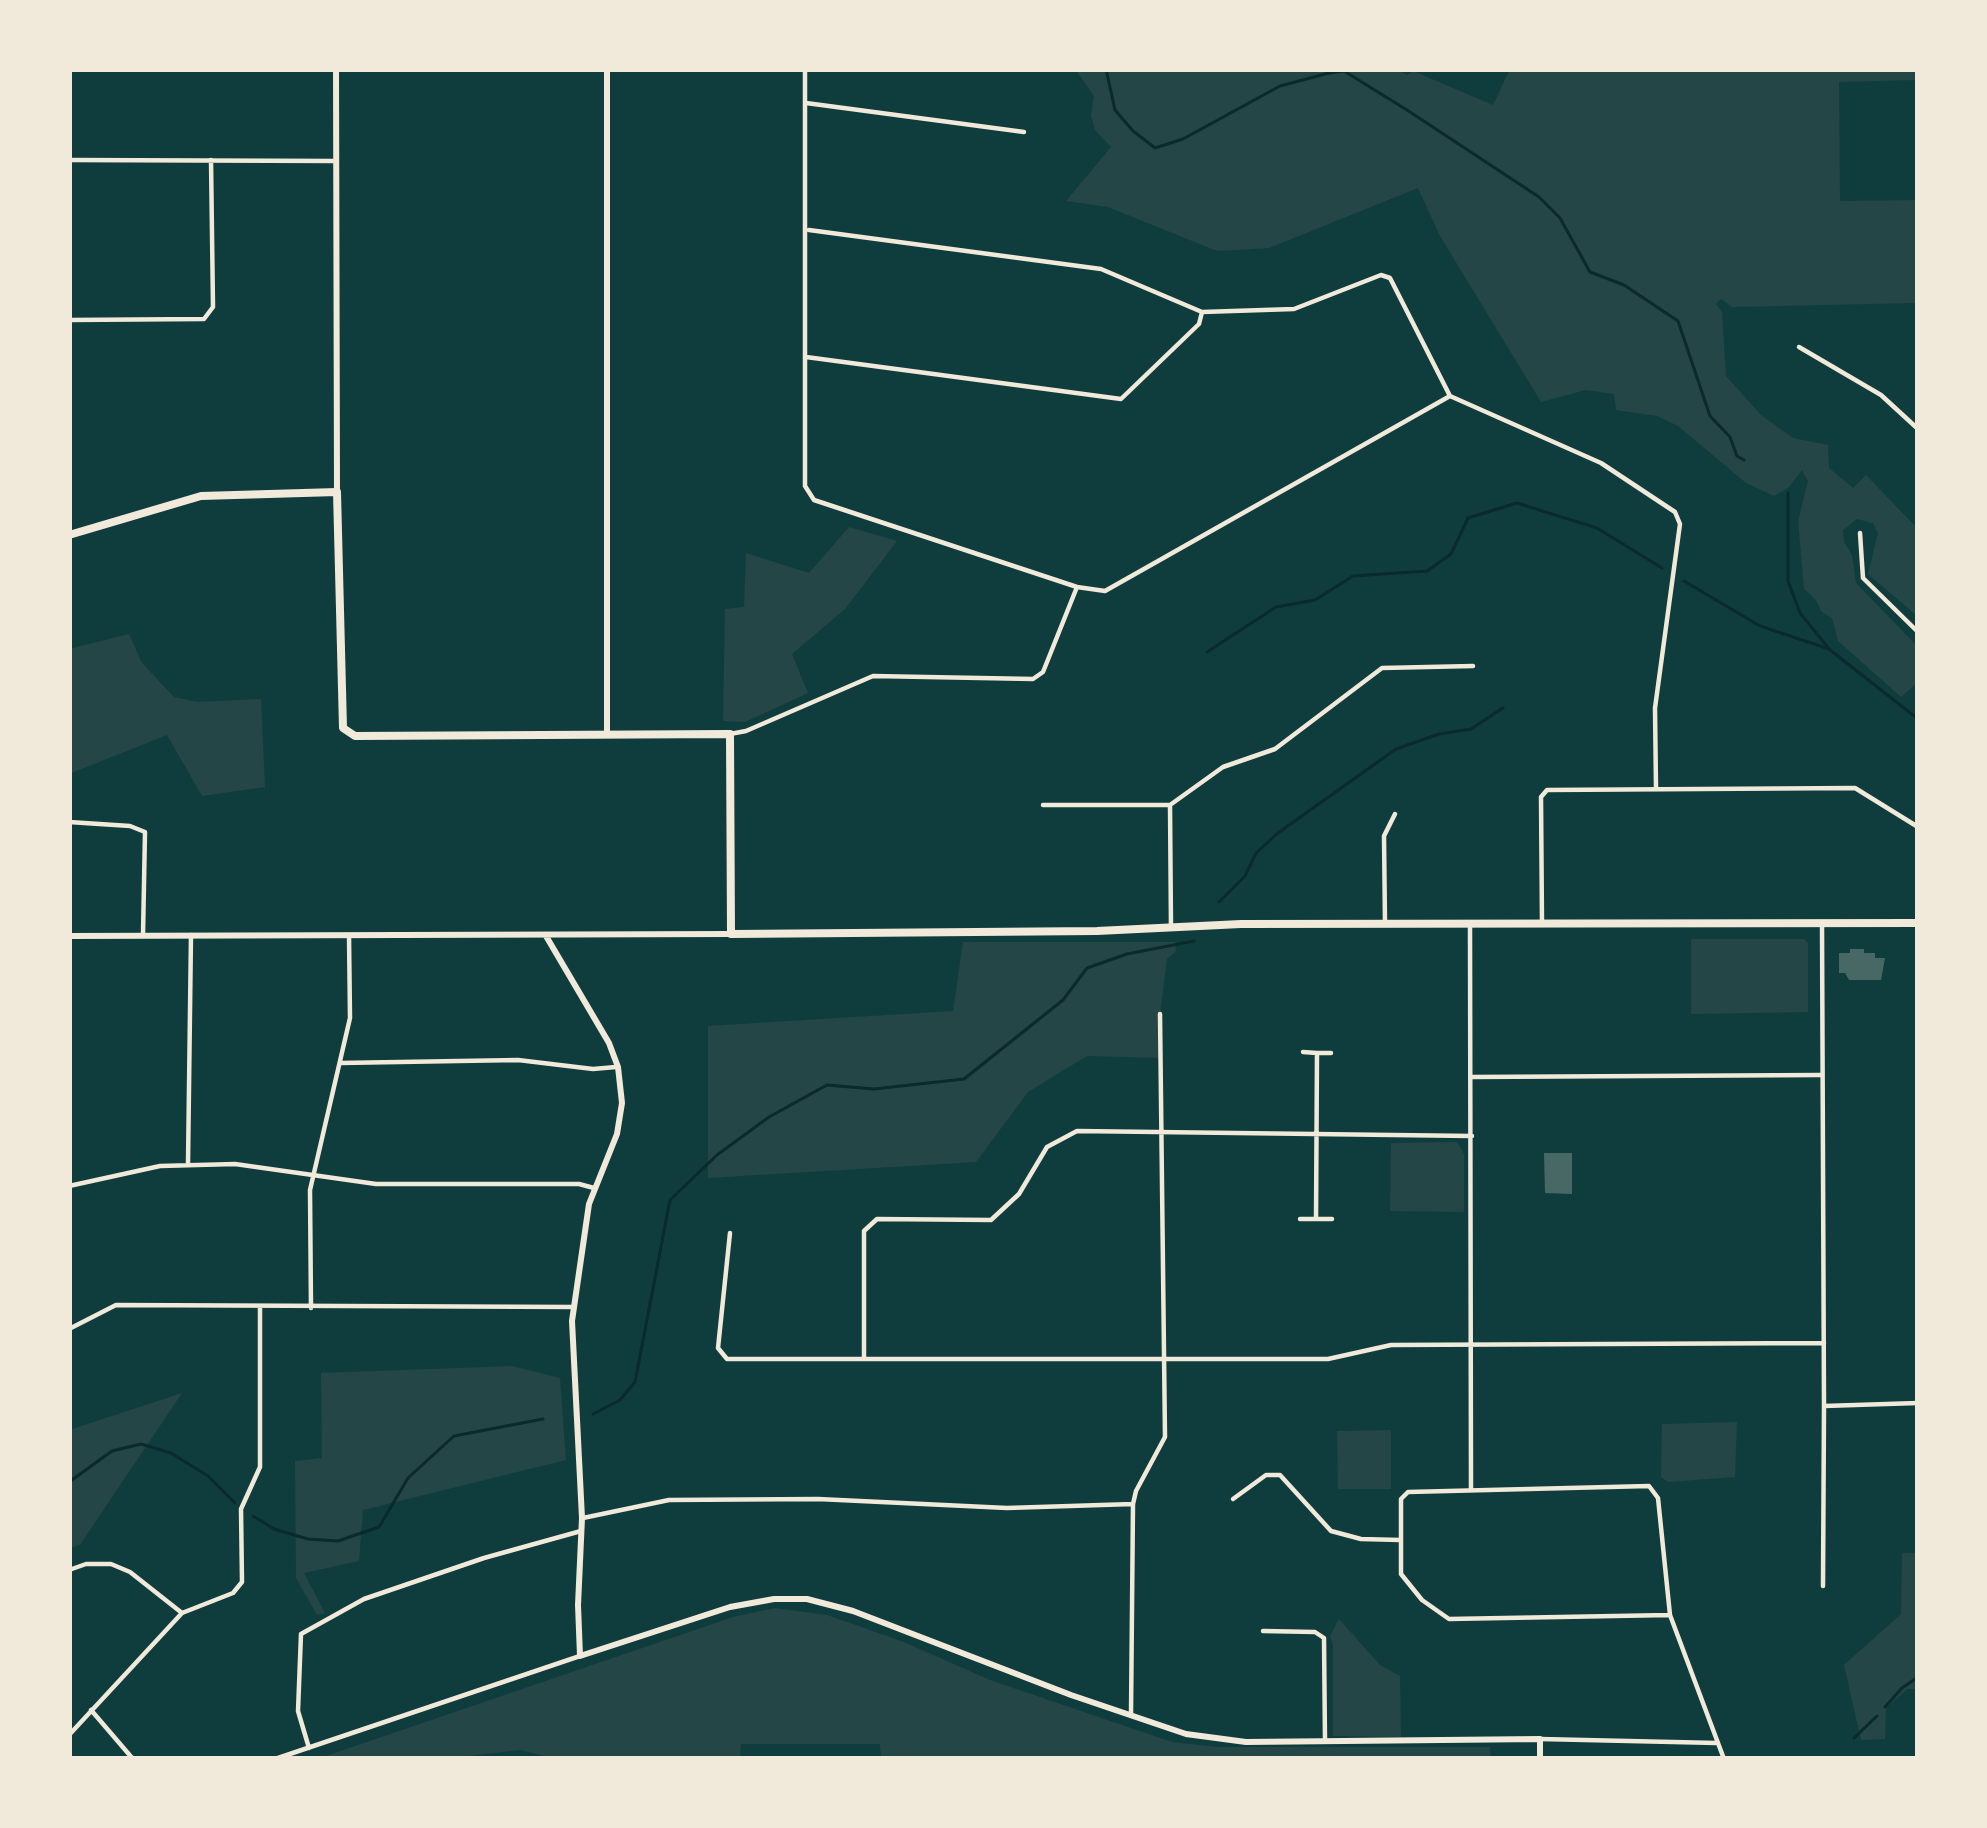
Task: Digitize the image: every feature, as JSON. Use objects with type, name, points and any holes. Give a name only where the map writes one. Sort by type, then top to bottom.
[{"type":"main road","points":[[69,536],[201,496],[337,492],[343,728],[355,736],[730,734],[731,934],[1384,924],[1918,923]]},
{"type":"street","points":[[336,69],[337,492]]},
{"type":"street","points":[[607,69],[607,734]]},
{"type":"street","points":[[806,69],[807,496],[1105,592],[1450,396]]},
{"type":"street","points":[[806,103],[1024,132]]},
{"type":"street","points":[[69,160],[336,161]]},
{"type":"street","points":[[69,320],[204,320],[214,307],[212,160]]},
{"type":"street","points":[[806,230],[1101,269],[1202,312],[1294,309],[1381,275],[1390,278],[1450,396],[1601,463],[1675,512],[1680,524],[1654,708],[1655,789]]},
{"type":"street","points":[[806,358],[1121,399],[1199,324],[1202,312]]},
{"type":"street","points":[[1799,347],[1882,395],[1918,429]]},
{"type":"street","points":[[1860,533],[1863,578],[1918,632]]},
{"type":"street","points":[[730,734],[873,676],[1033,679],[1043,672],[1077,586]]},
{"type":"street","points":[[1043,805],[1169,805],[1223,767],[1275,749],[1382,668],[1473,666]]},
{"type":"street","points":[[1542,925],[1543,793],[1855,788],[1918,826]]},
{"type":"street","points":[[1169,805],[1171,928]]},
{"type":"street","points":[[1384,924],[1384,836],[1395,814]]},
{"type":"street","points":[[69,822],[130,826],[145,832],[143,935]]},
{"type":"street","points":[[1822,922],[1823,1586]]},
{"type":"street","points":[[1470,925],[1471,1491]]},
{"type":"street","points":[[69,936],[731,934]]},
{"type":"street","points":[[188,1165],[191,935]]},
{"type":"street","points":[[311,1308],[312,1175],[350,1018],[349,935]]},
{"type":"street","points":[[547,935],[618,1067],[620,1120],[594,1188],[574,1307],[582,1518],[580,1656]]},
{"type":"street","points":[[1130,1714],[1133,1504],[1165,1437],[1160,1014]]},
{"type":"street","points":[[1303,1052],[1331,1053]]},
{"type":"street","points":[[1316,1219],[1317,1053]]},
{"type":"street","points":[[340,1063],[518,1060],[593,1069],[618,1067]]},
{"type":"street","points":[[1472,1077],[1822,1076]]},
{"type":"street","points":[[864,1357],[864,1231],[877,1219],[991,1220],[1019,1194],[1047,1147],[1077,1131],[1472,1136]]},
{"type":"street","points":[[69,1186],[147,1168],[249,1165],[376,1184],[579,1184],[594,1188]]},
{"type":"street","points":[[1300,1219],[1332,1220]]},
{"type":"street","points":[[730,1233],[718,1348],[728,1359],[1328,1359],[1391,1345],[1823,1343]]},
{"type":"street","points":[[69,1329],[116,1305],[574,1307]]},
{"type":"street","points":[[69,1735],[182,1613],[233,1593],[242,1582],[241,1509],[260,1467],[260,1307]]},
{"type":"street","points":[[1825,1406],[1918,1403]]},
{"type":"street","points":[[1233,1499],[1266,1474],[1280,1475],[1331,1531],[1361,1539],[1400,1540]]},
{"type":"street","points":[[1670,1615],[1449,1619],[1422,1600],[1401,1574],[1401,1499],[1408,1492],[1649,1486],[1658,1498],[1670,1615],[1724,1759]]},
{"type":"street","points":[[582,1518],[669,1500],[818,1498],[1007,1508],[1133,1504]]},
{"type":"street","points":[[309,1748],[298,1711],[301,1634],[364,1599],[581,1531]]},
{"type":"street","points":[[69,1570],[111,1564],[130,1572],[182,1613]]},
{"type":"street","points":[[275,1759],[730,1607],[774,1599],[807,1599],[853,1611],[1186,1734],[1246,1742],[1540,1739],[1717,1743]]},
{"type":"street","points":[[1263,1631],[1315,1632],[1324,1638],[1325,1741]]},
{"type":"street","points":[[92,1710],[133,1759]]},
{"type":"street","points":[[1540,1739],[1540,1759]]},
{"type":"shaded area","points":[[1075,69],[1396,69],[1407,75],[1413,71],[1493,105],[1510,69],[1918,69],[1918,80],[1839,82],[1840,201],[1918,200],[1918,303],[1732,307],[1721,299],[1716,304],[1722,312],[1726,376],[1761,415],[1793,438],[1828,445],[1829,468],[1853,488],[1866,475],[1918,529],[1916,615],[1868,574],[1878,533],[1873,523],[1857,519],[1843,530],[1856,583],[1918,647],[1918,682],[1901,697],[1838,641],[1832,618],[1804,589],[1798,521],[1808,481],[1802,470],[1789,487],[1774,496],[1746,483],[1678,426],[1657,416],[1616,410],[1614,394],[1586,390],[1541,402],[1440,236],[1418,188],[1269,248],[1217,251],[1108,207],[1066,201],[1111,147],[1095,130],[1094,96]]},
{"type":"shaded area","points":[[849,527],[897,541],[845,609],[792,654],[808,693],[745,722],[723,721],[725,609],[744,607],[746,553],[809,573]]},
{"type":"shaded area","points":[[129,634],[142,663],[174,697],[197,702],[261,699],[265,787],[202,796],[167,735],[69,774],[69,649]]},
{"type":"shaded area","points":[[1691,939],[1804,939],[1808,943],[1808,1012],[1691,1014]]},
{"type":"shaded area","points":[[963,942],[1175,942],[1176,951],[1167,959],[1160,1014],[1161,1058],[1087,1056],[1028,1092],[976,1162],[708,1178],[708,1026],[953,1011]]},
{"type":"shaded area","points":[[1457,1142],[1464,1154],[1464,1212],[1390,1211],[1391,1143]]},
{"type":"shaded area","points":[[512,1366],[560,1378],[566,1460],[363,1510],[359,1561],[304,1573],[325,1613],[317,1615],[296,1578],[295,1461],[322,1458],[321,1373]]},
{"type":"shaded area","points":[[182,1393],[80,1545],[69,1548],[69,1430]]},
{"type":"shaded area","points":[[1737,1422],[1735,1477],[1668,1482],[1661,1477],[1662,1424]]},
{"type":"shaded area","points":[[1391,1430],[1391,1489],[1338,1489],[1337,1431]]},
{"type":"shaded area","points":[[1902,1553],[1918,1553],[1918,1689],[1907,1689],[1886,1708],[1885,1739],[1861,1740],[1844,1665],[1901,1614]]},
{"type":"shaded area","points":[[775,1608],[827,1615],[990,1680],[1172,1742],[1219,1747],[1490,1747],[1491,1759],[881,1759],[880,1744],[741,1744],[740,1759],[557,1759],[520,1750],[444,1759],[317,1759],[733,1617]]},
{"type":"shaded area","points":[[1339,1619],[1380,1665],[1400,1676],[1401,1737],[1333,1736],[1330,1636]]},
{"type":"building","points":[[1850,949],[1885,958],[1881,980],[1849,980],[1839,973],[1839,953],[1850,953]]},
{"type":"building","points":[[1544,1153],[1572,1153],[1572,1194],[1545,1193]]},
{"type":"waterway","points":[[1106,69],[1115,110],[1155,148],[1183,139],[1280,86],[1344,71],[1539,197],[1560,218],[1590,272],[1624,285],[1678,321],[1710,416],[1744,460]]},
{"type":"waterway","points":[[1788,493],[1788,581],[1800,613],[1830,650],[1918,719]]},
{"type":"waterway","points":[[1207,652],[1276,607],[1315,600],[1353,576],[1427,571],[1451,554],[1468,518],[1517,503],[1597,528],[1662,568]]},
{"type":"waterway","points":[[1684,581],[1760,626],[1829,649]]},
{"type":"waterway","points":[[1219,902],[1245,876],[1256,853],[1278,833],[1396,749],[1471,729],[1503,708]]},
{"type":"waterway","points":[[593,1414],[620,1400],[635,1382],[670,1200],[717,1155],[769,1117],[827,1085],[874,1089],[964,1079],[1063,1000],[1087,968],[1127,954],[1194,941]]},
{"type":"waterway","points":[[253,1516],[274,1529],[338,1541],[379,1527],[408,1478],[454,1436],[543,1419]]},
{"type":"waterway","points":[[69,1482],[112,1451],[141,1444],[171,1453],[208,1476],[235,1503]]},
{"type":"waterway","points":[[1885,1707],[1918,1677]]},
{"type":"waterway","points":[[1854,1738],[1877,1716]]}]
